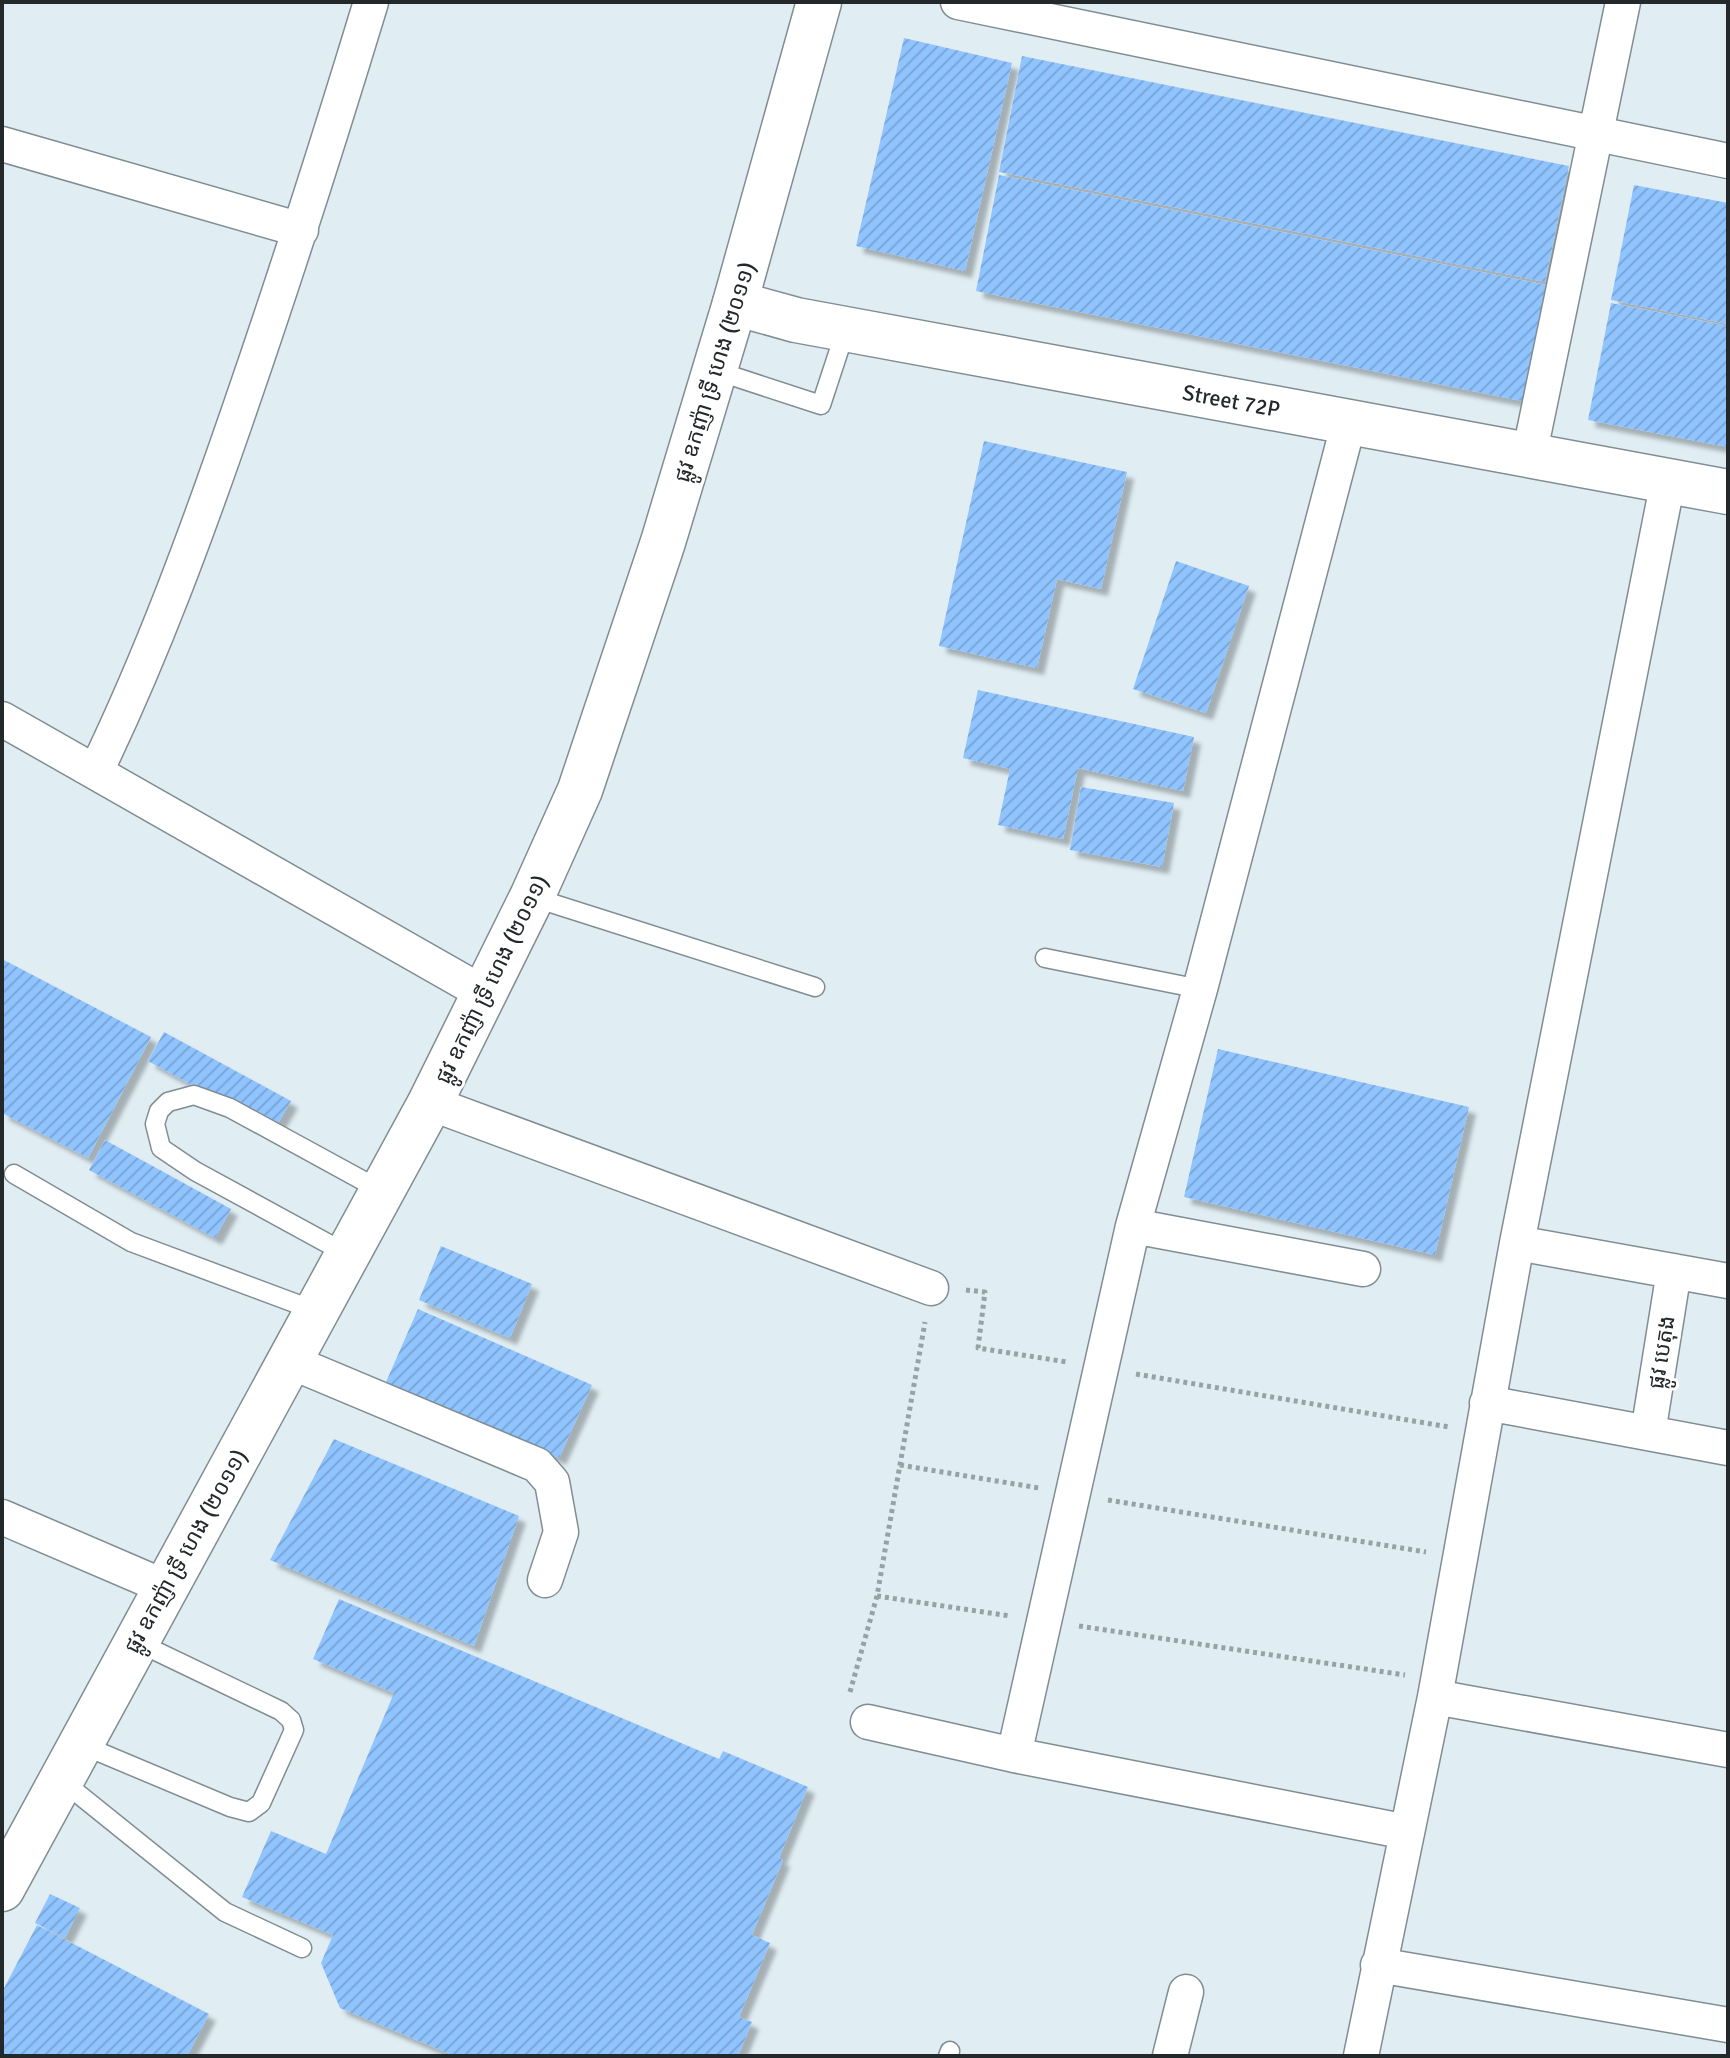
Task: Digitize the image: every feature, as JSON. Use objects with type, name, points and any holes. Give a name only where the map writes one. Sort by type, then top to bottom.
[{"type":"main road","name":"ផ្លូវ ឧកញ៉ា ទ្រី ហេង (២០១១)","points":[[2,1889],[430,1103],[532,897],[580,790],[663,542],[735,303],[819,2]]},
{"type":"main road","name":"Street 72P","points":[[735,303],[796,320],[1728,492]]},
{"type":"street","points":[[96,771],[134,692],[198,528],[301,230],[371,2]]},
{"type":"street","points":[[958,2],[1728,161]]},
{"type":"street","points":[[1529,456],[1623,2]]},
{"type":"street","points":[[2,144],[301,230]]},
{"type":"street","points":[[1014,1755],[1133,1226],[1200,989],[1349,422]]},
{"type":"street","points":[[1361,2056],[1436,1688],[1517,1243],[1668,481]]},
{"type":"street","points":[[2,719],[485,994]]},
{"type":"street","points":[[430,1103],[931,1288]]},
{"type":"street","points":[[1133,1226],[1363,1269]]},
{"type":"street","points":[[1517,1243],[1728,1281]]},
{"type":"street","name":"ផ្លូវ បេតុង","points":[[1648,1433],[1674,1271]]},
{"type":"street","points":[[289,1361],[537,1465],[552,1482],[561,1532],[545,1580]]},
{"type":"street","points":[[1485,1418],[1648,1433],[1728,1448]]},
{"type":"street","points":[[2,1517],[165,1587]]},
{"type":"street","points":[[1436,1688],[1728,1750]]},
{"type":"street","points":[[868,1722],[1014,1755],[1407,1832]]},
{"type":"street","points":[[1378,1965],[1728,2025]]},
{"type":"street","points":[[1170,2056],[1186,1992]]},
{"type":"lane","points":[[714,370],[821,405],[846,329]]},
{"type":"lane","points":[[532,897],[815,987]]},
{"type":"lane","points":[[1045,958],[1200,989]]},
{"type":"lane","points":[[347,1254],[195,1171],[161,1148],[155,1124],[159,1111],[168,1102],[194,1095],[218,1104],[382,1191]]},
{"type":"lane","points":[[14,1174],[131,1242],[316,1311]]},
{"type":"lane","points":[[71,1762],[249,1812],[261,1803],[294,1730],[291,1720],[281,1711],[136,1642]]},
{"type":"lane","points":[[71,1762],[225,1912],[302,1948]]},
{"type":"path","points":[[868,1722],[852,1715],[848,1699],[877,1596],[931,1288],[985,1292],[978,1348],[1101,1368],[1485,1418]]},
{"type":"path","points":[[900,1465],[1459,1558]]},
{"type":"path","points":[[877,1596],[1044,1621],[1436,1688]]},
{"type":"building","points":[[904,38],[1012,63],[965,271],[856,246]]},
{"type":"building","points":[[1022,56],[1569,166],[1545,282],[999,172]]},
{"type":"building","points":[[999,175],[1546,285],[1522,401],[976,291]]},
{"type":"building","points":[[1634,185],[1728,203],[1728,324],[1611,300]]},
{"type":"building","points":[[1611,303],[1728,326],[1728,447],[1588,420]]},
{"type":"building","points":[[984,441],[1127,472],[1101,589],[1057,579],[1037,668],[939,646]]},
{"type":"building","points":[[1176,561],[1249,586],[1206,713],[1133,689]]},
{"type":"building","points":[[978,690],[1194,737],[1183,791],[1078,768],[1063,839],[998,825],[1010,769],[963,758]]},
{"type":"building","points":[[1081,787],[1174,803],[1162,867],[1070,850]]},
{"type":"building","points":[[2,959],[151,1037],[88,1158],[2,1113]]},
{"type":"building","points":[[164,1032],[291,1101],[274,1130],[148,1061]]},
{"type":"building","points":[[1218,1049],[1469,1107],[1435,1255],[1184,1197]]},
{"type":"building","points":[[105,1140],[231,1209],[215,1238],[89,1170]]},
{"type":"building","points":[[441,1246],[532,1284],[510,1338],[419,1300]]},
{"type":"building","points":[[418,1309],[592,1385],[559,1458],[386,1382]]},
{"type":"building","points":[[334,1439],[519,1516],[474,1646],[270,1560]]},
{"type":"building","points":[[339,1599],[719,1759],[723,1751],[808,1787],[779,1858],[783,1860],[752,1935],[770,1943],[739,2017],[752,2022],[738,2056],[455,2056],[340,2008],[321,1963],[333,1935],[242,1897],[271,1831],[326,1854],[394,1693],[313,1659]]},
{"type":"building","points":[[50,1894],[80,1908],[65,1938],[35,1923]]},
{"type":"building","points":[[37,1925],[209,2014],[187,2056],[2,2056],[2,1992]]}]
